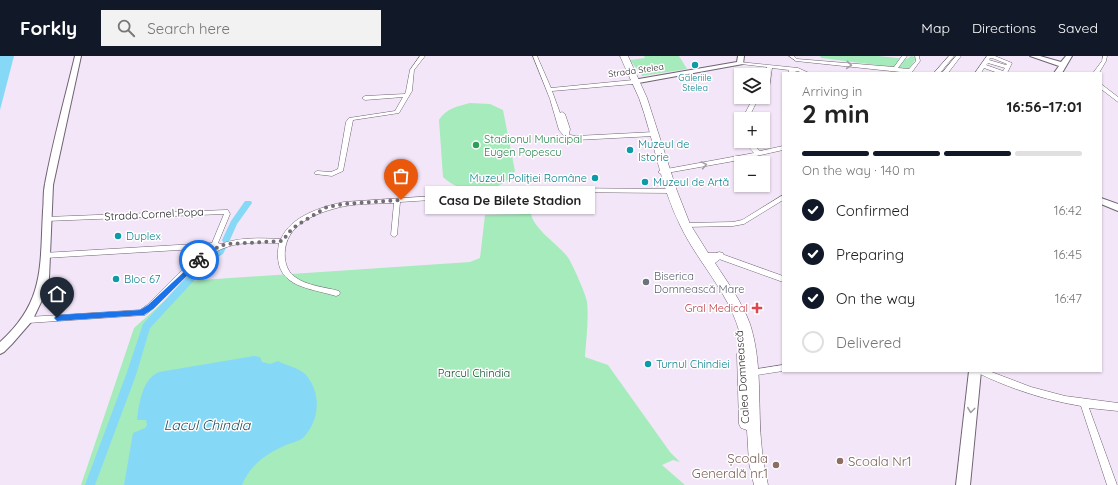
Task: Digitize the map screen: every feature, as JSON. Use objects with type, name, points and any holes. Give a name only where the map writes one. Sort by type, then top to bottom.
[{"type":"main road","points":[[0,349],[28,320],[41,291],[44,278],[49,185],[78,56]]},
{"type":"main road","name":"Calea Domnească","points":[[621,56],[634,79]]},
{"type":"main road","name":"Calea Domnească","points":[[624,56],[634,79],[680,225],[735,303],[741,315],[750,355],[748,373],[748,452],[753,485]]},
{"type":"main road","points":[[1033,56],[1063,66]]},
{"type":"main road","points":[[1059,72],[1069,56]]},
{"type":"main road","name":"Strada Stelea","points":[[634,79],[650,79],[741,59]]},
{"type":"main road","name":"Calea Domnească","points":[[669,191],[685,225],[735,315],[748,373]]},
{"type":"main road","points":[[1102,201],[1118,206]]},
{"type":"main road","points":[[704,258],[711,260],[719,256]]},
{"type":"main road","points":[[962,485],[976,372]]},
{"type":"main road","points":[[748,373],[755,455],[761,485]]},
{"type":"street","points":[[317,173],[332,174],[341,170],[349,122],[351,119],[394,113],[398,110],[407,95],[412,70],[423,56]]},
{"type":"street","points":[[535,56],[556,106],[556,111],[562,130],[568,137],[573,139],[652,134]]},
{"type":"street","points":[[792,56],[798,60],[881,71],[895,69],[910,71],[918,61],[917,56]]},
{"type":"street","points":[[896,56],[904,56]]},
{"type":"street","points":[[895,69],[904,56]]},
{"type":"street","points":[[938,72],[952,56]]},
{"type":"street","points":[[946,72],[959,56]]},
{"type":"street","points":[[1097,72],[1104,61],[1105,56]]},
{"type":"street","points":[[741,59],[768,67],[795,70],[798,60]]},
{"type":"street","points":[[992,72],[981,71],[987,61],[1007,67],[1004,72]]},
{"type":"street","name":"Strada Stelea","points":[[550,90],[634,79]]},
{"type":"street","points":[[1104,91],[1118,100]]},
{"type":"street","points":[[365,98],[407,95]]},
{"type":"street","points":[[754,148],[759,154]]},
{"type":"street","points":[[663,171],[759,154],[782,148]]},
{"type":"street","points":[[336,293],[291,278],[283,266],[283,241],[288,233],[297,225],[327,207],[344,204],[397,200],[555,190],[669,191]]},
{"type":"street","points":[[685,225],[733,224],[744,222],[782,198]]},
{"type":"street","points":[[394,234],[397,200]]},
{"type":"street","name":"Strada Cornel Popa","points":[[46,219],[226,212],[227,214],[214,245]]},
{"type":"street","points":[[45,255],[283,241]]},
{"type":"street","points":[[28,320],[142,313],[196,263],[226,244]]},
{"type":"street","points":[[719,256],[782,279]]},
{"type":"street","points":[[750,355],[758,364],[767,370]]},
{"type":"street","points":[[748,373],[782,368]]},
{"type":"street","points":[[985,372],[1030,390],[1084,404],[1118,407]]},
{"type":"street","points":[[1084,404],[1112,485]]},
{"type":"green space","points":[[644,56],[679,56],[687,69],[642,76],[630,60],[645,58]]},
{"type":"green space","points":[[820,56],[878,56],[907,59],[911,56],[915,57],[915,60],[909,69],[821,58]]},
{"type":"green space","name":"Stadionul Municipal Eugen Popescu","points":[[470,103],[490,104],[503,110],[515,171],[509,179],[501,185],[481,190],[470,190],[460,187],[443,177],[439,120],[448,111]]},
{"type":"green space","name":"Parcul Chindia","points":[[532,204],[531,211],[537,226],[569,259],[584,293],[587,302],[588,315],[585,357],[608,365],[670,452],[680,462],[673,460],[662,465],[685,485],[81,485],[134,328],[187,281],[470,262],[480,258],[485,215],[523,214]]},
{"type":"water","points":[[0,56],[14,56],[0,110]]},
{"type":"water","name":"Lacul Chindia","points":[[254,356],[260,357],[262,362],[270,364],[278,361],[296,368],[305,374],[310,381],[316,398],[316,415],[309,431],[303,438],[279,448],[260,460],[250,471],[242,485],[124,485],[133,433],[145,428],[147,425],[146,420],[137,420],[142,393],[153,375],[159,372]]},
{"type":"waterway","points":[[226,240],[234,223],[248,203]]},
{"type":"waterway","points":[[90,485],[131,375],[146,326],[194,274],[210,258],[220,252],[222,248]]},
{"type":"way so far","points":[[199,260],[218,247],[226,244],[283,241],[288,233],[297,225],[308,217],[327,207],[344,204],[401,200]]},
{"type":"place","name":"Galeriile Stelea","points":[[695,65]]},
{"type":"place","name":"Stadionul Municipal Eugen Popescu","points":[[476,145]]},
{"type":"place","name":"Muzeul de Istorie","points":[[630,150]]},
{"type":"place","name":"Muzeul Poliției Române","points":[[595,178]]},
{"type":"place","name":"Muzeul de Artă","points":[[645,182]]},
{"type":"place","name":"Casa De Bilete Stadion","points":[[401,200]]},
{"type":"place","name":"Duplex","points":[[118,236]]},
{"type":"place","name":"Bloc 67","points":[[116,279]]},
{"type":"place","name":"Biserica Domnească Mare","points":[[646,282]]},
{"type":"place","name":"Gral Medical","points":[[757,308]]},
{"type":"place","name":"Turnul Chindiei","points":[[648,364]]},
{"type":"place","name":"Scoala Nr1","points":[[840,461]]},
{"type":"place","name":"Școala Generală nr.1","points":[[776,465]]},
{"type":"route","points":[[57,318],[142,313],[199,260]]}]
